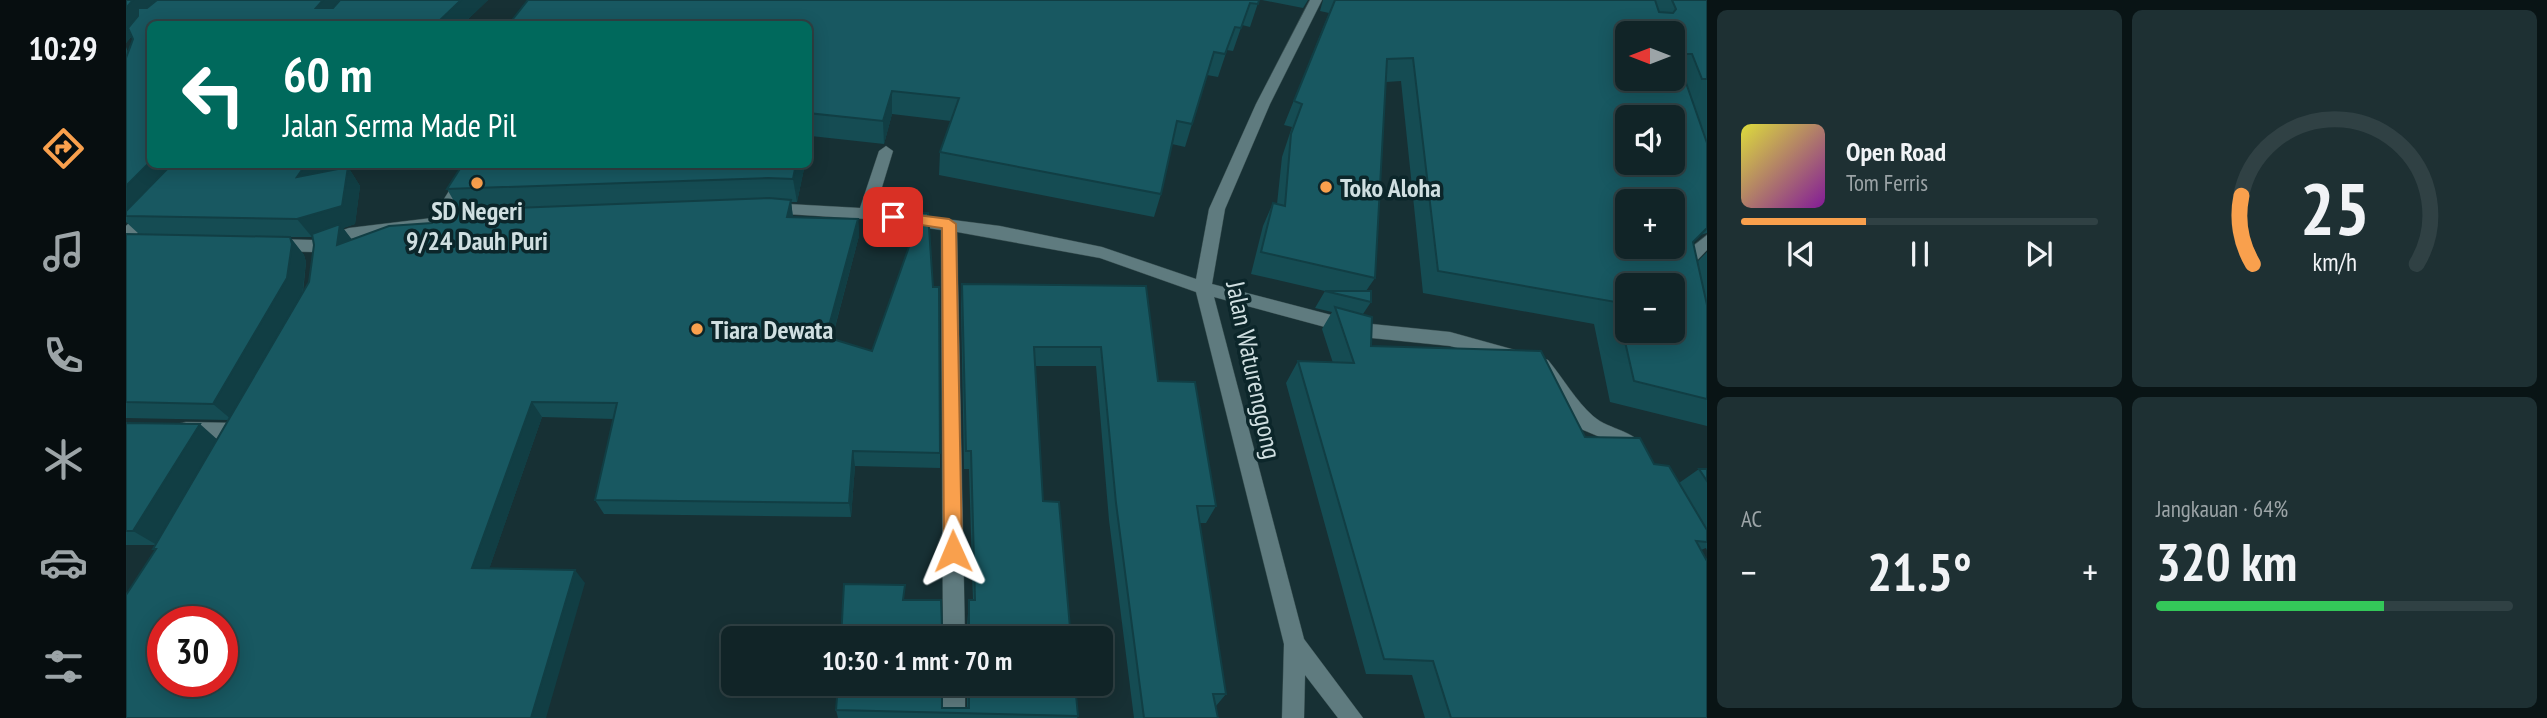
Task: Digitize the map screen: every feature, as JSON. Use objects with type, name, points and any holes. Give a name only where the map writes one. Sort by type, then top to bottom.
[{"type":"street","name":"Jalan Waturenggong","points":[[1293,718],[1295,644],[1203,288],[1217,209],[1263,104],[1316,0]]},
{"type":"street","points":[[866,214],[886,151]]},
{"type":"street","points":[[438,221],[471,168]]},
{"type":"street","points":[[130,241],[160,201]]},
{"type":"street","points":[[759,208],[866,214],[949,224],[1102,253],[1203,288],[1320,320],[1362,330],[1450,339],[1540,363],[1588,423],[1621,437],[1638,452],[1645,463]]},
{"type":"street","points":[[260,245],[315,254],[349,234],[438,221],[475,219]]},
{"type":"street","points":[[949,224],[954,626]]},
{"type":"street","points":[[1683,273],[1681,264],[1707,241]]},
{"type":"street","points":[[163,429],[242,425],[224,455]]},
{"type":"street","name":"Jalan Waturenggong","points":[[1295,644],[1352,718]]},
{"type":"street","points":[[954,696],[954,718]]},
{"type":"building","points":[[157,0],[323,0],[316,8],[333,8],[340,0],[461,0],[439,21],[147,21],[147,165],[126,186],[126,58],[133,39],[128,28],[138,16],[138,8],[147,8]]},
{"type":"building","points":[[528,0],[1259,0],[1258,4],[1250,3],[1241,28],[1235,27],[1225,54],[1214,52],[1192,124],[1177,121],[1161,194],[940,152],[959,98],[892,91],[883,121],[812,113],[812,21],[511,21]]},
{"type":"building","points":[[1335,0],[1655,0],[1659,12],[1673,13],[1676,9],[1672,0],[1707,0],[1707,79],[1702,79],[1692,54],[1685,54],[1685,21],[1615,21],[1615,91],[1685,91],[1685,80],[1707,143],[1707,228],[1693,242],[1707,305],[1707,399],[1634,381],[1625,343],[1685,343],[1685,273],[1615,273],[1615,302],[1438,271],[1413,58],[1387,59],[1375,278],[1261,252],[1273,203],[1285,206],[1291,134],[1302,104],[1294,101]]},
{"type":"building","points":[[168,168],[303,168],[297,177],[348,168],[342,206],[297,219],[126,216],[126,211]]},
{"type":"building","points":[[460,168],[795,168],[793,179],[447,189]]},
{"type":"building","points":[[769,198],[791,200],[787,217],[858,219],[826,337],[872,351],[921,213],[928,213],[933,287],[939,287],[940,453],[853,451],[849,503],[595,500],[617,403],[532,402],[472,568],[575,570],[531,718],[126,718],[126,595],[156,549],[153,549],[309,282],[314,245],[312,234],[340,224],[337,245],[389,226],[432,223],[440,211]]},
{"type":"building","points":[[126,234],[290,237],[292,244],[287,278],[213,404],[126,402]]},
{"type":"building","points":[[962,284],[1146,286],[1158,381],[1195,382],[1216,506],[1197,506],[1226,694],[1213,694],[1218,718],[1144,718],[1116,503],[1101,347],[1034,347],[1043,501],[1059,502],[1070,626],[969,626],[969,600],[975,600],[971,451],[966,451]]},
{"type":"building","points":[[1325,291],[1371,291],[1371,302]]},
{"type":"building","points":[[1335,307],[1372,317],[1371,346],[1541,351],[1585,437],[1640,438],[1654,464],[1669,466],[1707,530],[1707,542],[1696,541],[1707,561],[1707,718],[1451,718],[1433,661],[1384,659],[1298,361],[1354,363]]},
{"type":"building","points":[[126,423],[200,424],[133,531],[126,531]]},
{"type":"building","points":[[1699,469],[1707,469],[1707,481]]},
{"type":"building","points":[[844,584],[905,585],[903,600],[941,600],[942,626],[842,626]]},
{"type":"building","points":[[837,696],[942,696],[942,708],[969,708],[969,696],[1076,696],[1078,716],[836,710]]},
{"type":"place","name":"SD Negeri 9/24 Dauh Puri","points":[[477,183]]},
{"type":"place","name":"Toko Aloha","points":[[1326,187]]},
{"type":"place","name":"Tiara Dewata","points":[[697,329]]},
{"type":"route","points":[[893,217],[949,224],[953,551]]}]
